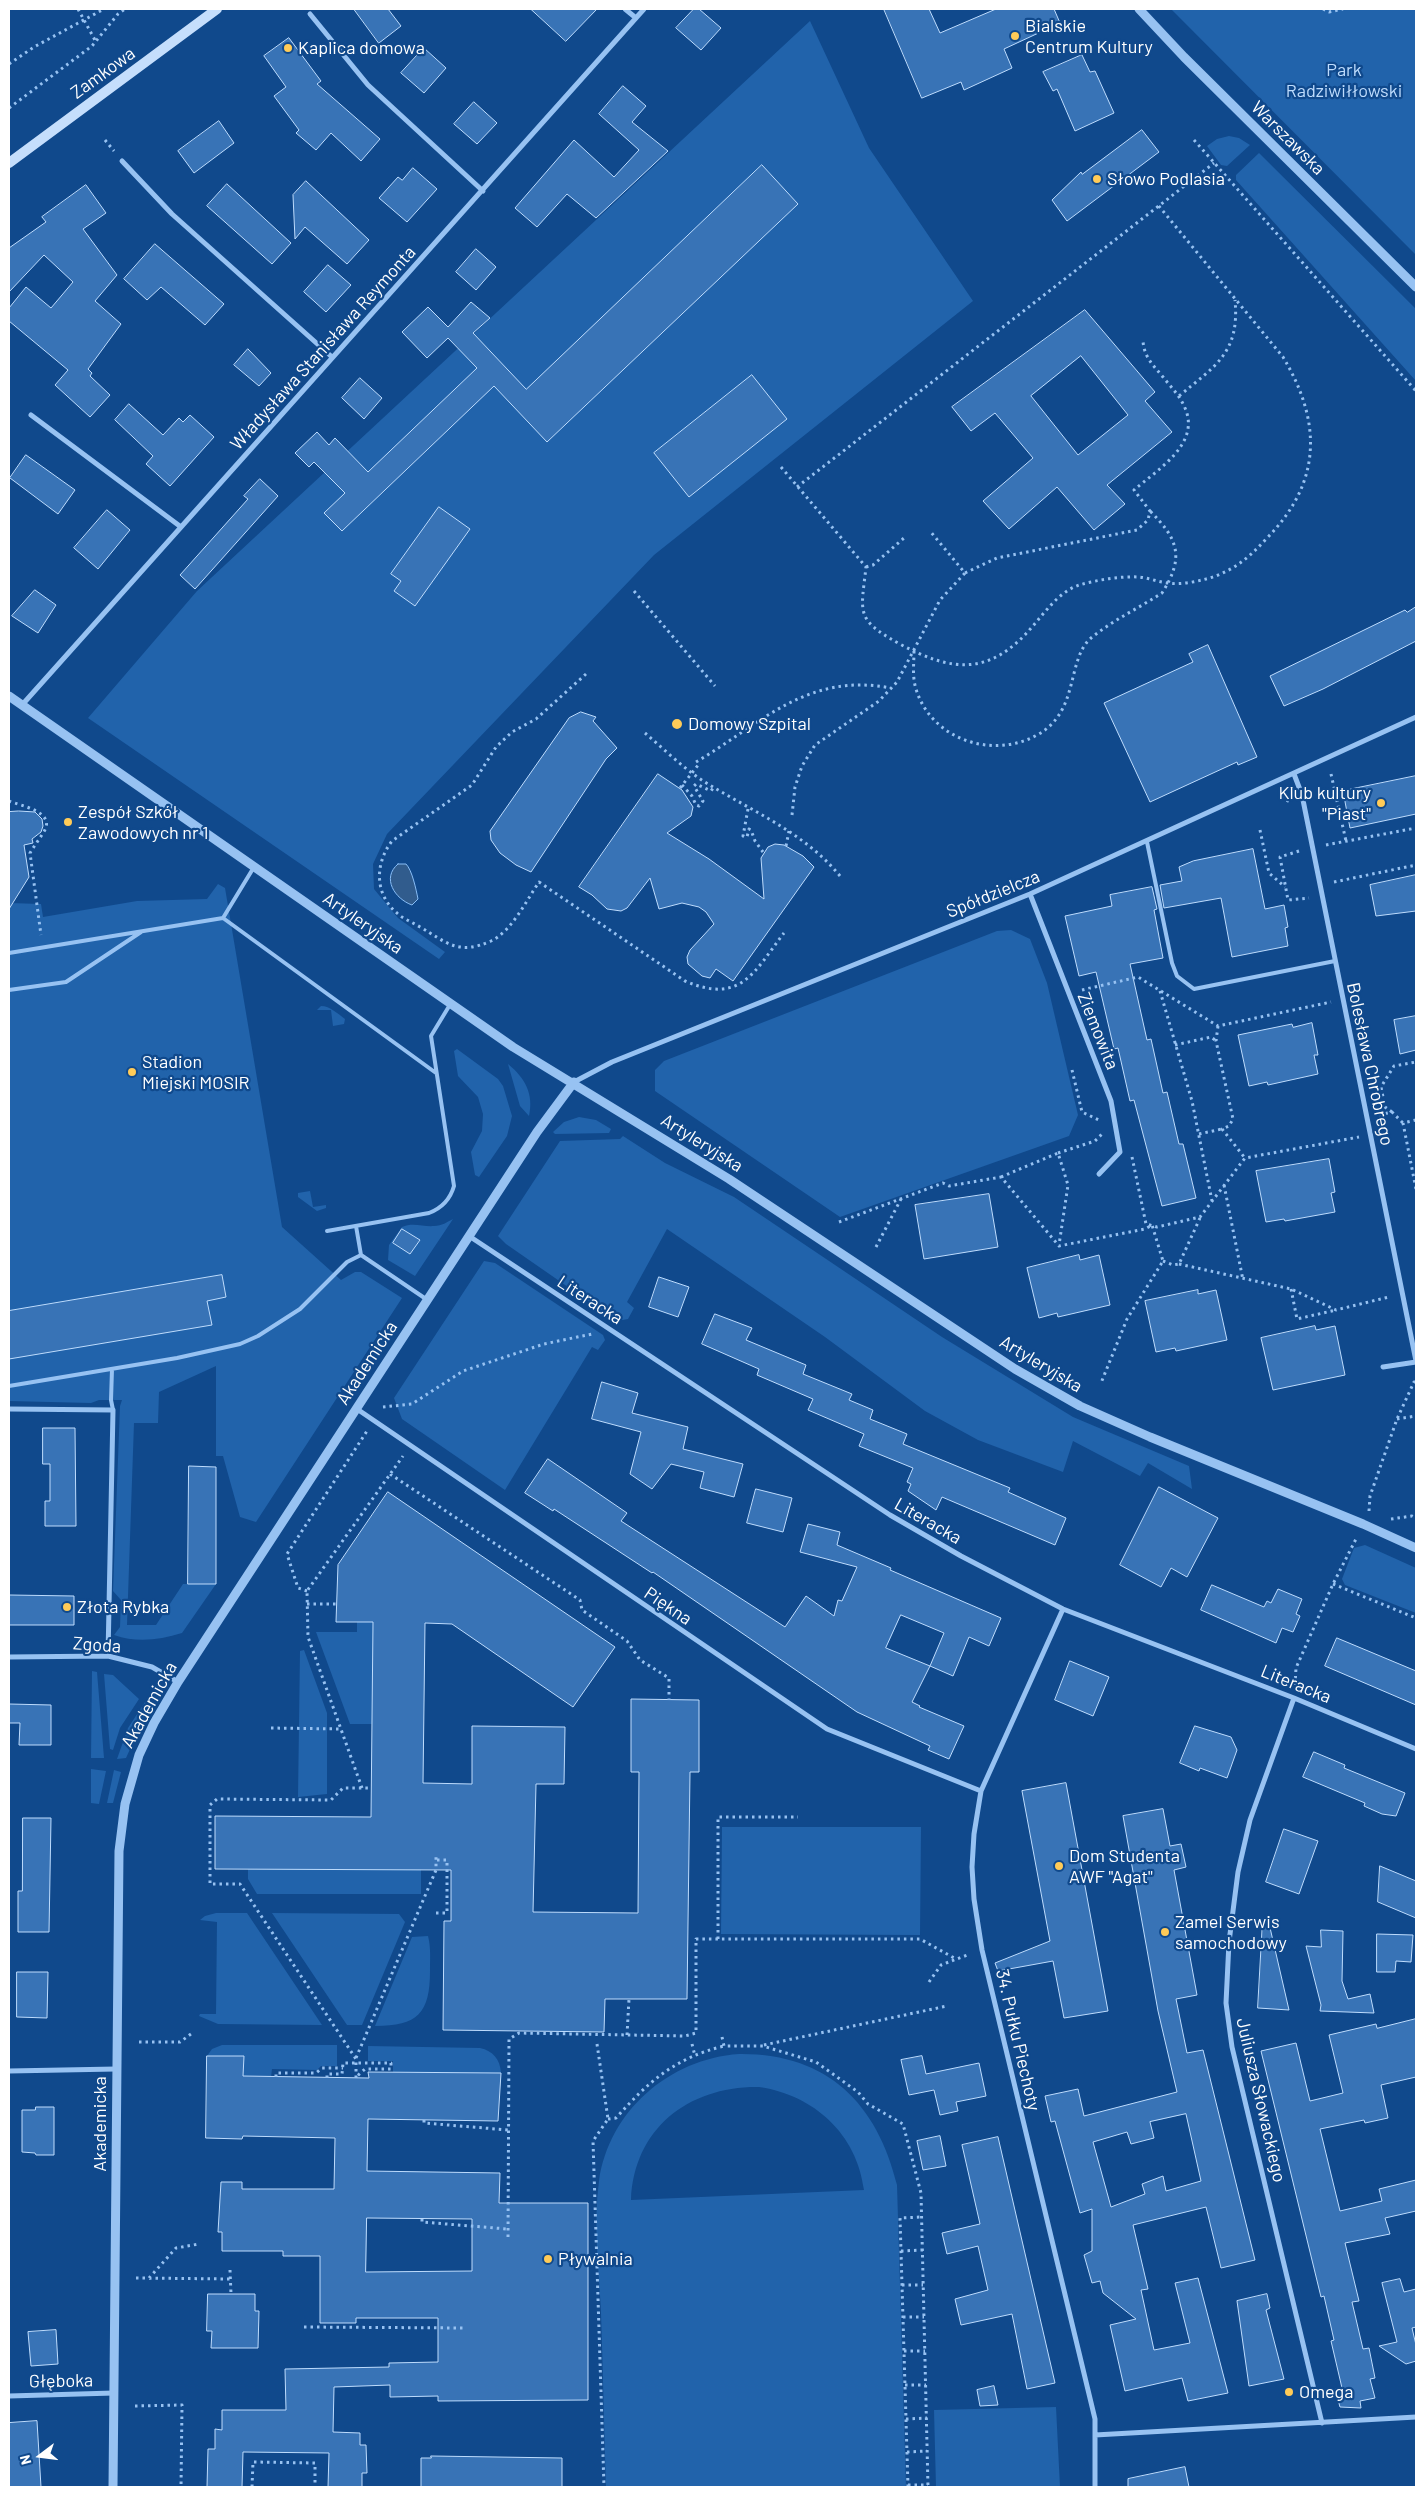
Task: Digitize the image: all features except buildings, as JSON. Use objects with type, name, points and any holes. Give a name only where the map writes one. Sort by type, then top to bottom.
[{"type":"main road","name":"Zamkowa","points":[[9,163],[217,9]]},
{"type":"street","points":[[625,9],[636,18]]},
{"type":"street","name":"Władysława Stanisława Reymonta","points":[[22,705],[644,9]]},
{"type":"street","name":"Warszawska","points":[[1139,9],[1215,88],[1416,287]]},
{"type":"street","points":[[310,14],[368,85],[483,191]]},
{"type":"street","points":[[122,161],[172,214],[332,357]]},
{"type":"street","points":[[30,415],[181,527]]},
{"type":"street","name":"Artyleryjska","points":[[9,696],[513,1047],[574,1082],[729,1179],[1015,1369],[1080,1406],[1150,1437],[1364,1524],[1416,1548]]},
{"type":"street","name":"Spółdzielcza","points":[[574,1082],[612,1062],[1030,894],[1147,842],[1416,717]]},
{"type":"street","name":"Bolesława Chrobrego","points":[[1294,774],[1302,795],[1416,1361]]},
{"type":"street","name":"Ziemowita","points":[[1030,894],[1111,1101],[1120,1152],[1099,1174]]},
{"type":"street","name":"Akademicka","points":[[113,2487],[119,1851],[125,1804],[139,1755],[154,1723],[178,1682],[545,1120],[574,1082]]},
{"type":"street","name":"Literacka","points":[[469,1236],[890,1515],[961,1556],[1063,1609],[1294,1698],[1416,1749]]},
{"type":"street","points":[[1383,1367],[1416,1361]]},
{"type":"street","points":[[9,1409],[113,1410],[108,1656]]},
{"type":"street","name":"Piękna","points":[[357,1409],[827,1729],[982,1791]]},
{"type":"street","name":"34. Pułku Piechoty","points":[[1063,1609],[982,1791],[974,1834],[972,1868],[974,1899],[982,1950],[1095,2419],[1095,2487]]},
{"type":"street","name":"Zgoda","points":[[9,1656],[108,1656],[152,1667],[178,1682]]},
{"type":"street","name":"Juliusza Słowackiego","points":[[1294,1698],[1250,1820],[1244,1846],[1228,1942],[1226,2002],[1232,2046],[1322,2423]]},
{"type":"street","points":[[9,2071],[116,2070]]},
{"type":"street","name":"Głęboka","points":[[9,2396],[114,2393]]},
{"type":"street","points":[[1095,2435],[1416,2417]]},
{"type":"lane","points":[[1147,842],[1172,963],[1177,976],[1194,989],[1335,961]]},
{"type":"lane","points":[[223,918],[254,867]]},
{"type":"lane","points":[[9,953],[223,918],[436,1073]]},
{"type":"lane","points":[[9,990],[66,982],[142,931]]},
{"type":"lane","points":[[327,1231],[429,1213],[438,1210],[451,1195],[454,1186],[431,1036],[451,1003]]},
{"type":"lane","points":[[356,1226],[361,1255],[427,1300]]},
{"type":"lane","points":[[9,1386],[224,1349],[252,1339],[300,1309],[348,1262],[361,1255]]},
{"type":"lane","points":[[112,1369],[110,1400],[113,1410]]},
{"type":"path","points":[[78,9],[96,42]]},
{"type":"path","points":[[9,64],[104,9]]},
{"type":"path","points":[[9,108],[96,42],[118,14],[125,9]]},
{"type":"path","points":[[1323,9],[1329,12],[1343,9]]},
{"type":"path","points":[[1194,140],[1416,391]]},
{"type":"path","points":[[797,487],[1214,163]]},
{"type":"path","points":[[781,467],[866,567],[862,614],[867,622],[914,651],[944,663],[962,666],[978,664],[996,657],[1015,643],[1055,600],[1070,588],[1094,581],[1139,577],[1168,583],[1188,582],[1221,574],[1249,558],[1292,511],[1307,473],[1310,428],[1306,404],[1298,381],[1268,336],[1234,300],[1158,205]]},
{"type":"path","points":[[1179,396],[1226,353],[1234,334],[1236,316],[1234,300]]},
{"type":"path","points":[[914,651],[913,678],[917,691],[927,712],[941,728],[960,739],[979,744],[1000,746],[1018,744],[1038,734],[1055,721],[1066,704],[1082,653],[1090,639],[1162,593],[1174,567],[1176,550],[1174,539],[1150,512],[1134,490],[1182,447],[1188,432],[1188,425],[1186,410],[1179,396],[1144,354],[1143,341]]},
{"type":"path","points":[[792,815],[795,787],[802,766],[815,745],[879,701],[892,688],[914,651],[940,600],[966,573],[997,558],[1136,530],[1148,520],[1150,512]]},
{"type":"path","points":[[930,531],[966,573]]},
{"type":"path","points":[[866,567],[873,565],[904,538]]},
{"type":"path","points":[[634,591],[714,686]]},
{"type":"path","points":[[586,674],[536,719],[512,732],[496,746],[472,785],[392,841],[383,853],[379,868],[380,888],[387,903],[397,914],[447,945],[469,947],[492,941],[502,934],[539,882],[680,977],[710,990],[730,988],[744,982],[752,975],[784,933]]},
{"type":"path","points":[[714,787],[711,790],[696,784],[694,786],[702,801],[699,806],[696,805],[692,796],[681,787],[697,763],[794,698],[838,686],[869,684],[892,688]]},
{"type":"path","points":[[645,733],[692,773],[814,848],[840,876]]},
{"type":"path","points":[[1331,774],[1346,841]]},
{"type":"path","points":[[9,801],[40,812],[45,818],[46,826],[43,834],[30,853],[43,948]]},
{"type":"path","points":[[748,809],[743,836],[746,837],[749,829],[751,830],[755,841],[763,852]]},
{"type":"path","points":[[1312,848],[1416,828]]},
{"type":"path","points":[[1260,830],[1269,873],[1286,887]]},
{"type":"path","points":[[786,846],[789,831]]},
{"type":"path","points":[[1319,885],[1416,865]]},
{"type":"path","points":[[1076,991],[1138,977],[1218,1026],[1332,1001]]},
{"type":"path","points":[[1160,990],[1192,1101],[1212,1201]]},
{"type":"path","points":[[1198,1134],[1229,1126],[1233,1119],[1216,1041],[1218,1026]]},
{"type":"path","points":[[1175,1045],[1211,1037],[1216,1041]]},
{"type":"path","points":[[1392,1112],[1385,1107],[1382,1087],[1394,1066],[1416,1062]]},
{"type":"path","points":[[839,1222],[943,1183],[949,1186],[1001,1177],[1058,1153],[1095,1141],[1101,1136],[1099,1120],[1082,1112],[1072,1070]]},
{"type":"path","points":[[1416,1120],[1403,1123],[1416,1189]]},
{"type":"path","points":[[1222,1129],[1244,1158]]},
{"type":"path","points":[[1179,1264],[1200,1217],[1244,1158],[1359,1137]]},
{"type":"path","points":[[1131,1151],[1146,1224],[1157,1227],[1200,1217]]},
{"type":"path","points":[[1058,1153],[1068,1186],[1059,1246]]},
{"type":"path","points":[[1001,1177],[1059,1246]]},
{"type":"path","points":[[1224,1185],[1243,1280]]},
{"type":"path","points":[[876,1246],[901,1199]]},
{"type":"path","points":[[1059,1246],[1145,1229],[1152,1225]]},
{"type":"path","points":[[1101,1382],[1127,1319],[1163,1262],[1152,1225]]},
{"type":"path","points":[[1163,1262],[1290,1289],[1336,1310]]},
{"type":"path","points":[[1290,1289],[1297,1319],[1390,1297]]},
{"type":"path","points":[[383,1407],[412,1404],[463,1371],[544,1344],[610,1330]]},
{"type":"path","points":[[1294,1698],[1296,1668],[1333,1584],[1364,1524],[1371,1507],[1370,1496],[1397,1419],[1414,1382],[1416,1382]]},
{"type":"path","points":[[1397,1419],[1416,1416]]},
{"type":"path","points":[[307,1591],[298,1588],[287,1554],[374,1420]]},
{"type":"path","points":[[362,1788],[308,1637],[307,1591],[411,1446]]},
{"type":"path","points":[[390,1474],[580,1600],[582,1610],[627,1641],[640,1660],[669,1678],[669,1700]]},
{"type":"path","points":[[1412,1516],[1416,1518]]},
{"type":"path","points":[[1333,1584],[1416,1618]]},
{"type":"path","points":[[307,1604],[337,1604]]},
{"type":"path","points":[[271,1728],[341,1728]]},
{"type":"path","points":[[356,2061],[240,1884],[210,1884],[210,1804],[217,1799],[331,1800],[343,1788],[372,1788]]},
{"type":"path","points":[[718,1939],[718,1817],[798,1817]]},
{"type":"path","points":[[327,2078],[327,2074],[342,2074],[343,2062],[356,2061],[391,2063],[391,2069],[365,2069],[356,2078],[356,2061],[432,1879],[436,1858],[447,1860],[447,1913],[436,1913]]},
{"type":"path","points":[[508,2237],[508,2039],[519,2033],[685,2036],[696,2033],[696,1939],[920,1939],[956,1960]]},
{"type":"path","points":[[929,1982],[941,1965],[982,1950]]},
{"type":"path","points":[[627,2035],[629,1999]]},
{"type":"path","points":[[608,2119],[616,2118],[646,2084],[695,2056],[724,2046],[763,2046],[947,2006]]},
{"type":"path","points":[[139,2042],[180,2042],[191,2034]]},
{"type":"path","points":[[722,2037],[724,2046]]},
{"type":"path","points":[[597,2044],[608,2119],[593,2141],[604,2487]]},
{"type":"path","points":[[692,2044],[695,2056]]},
{"type":"path","points":[[763,2046],[816,2062],[858,2092],[868,2104],[903,2124],[921,2193],[922,2217],[923,2250],[928,2486],[908,2486],[900,2218],[922,2217]]},
{"type":"path","points":[[276,2077],[276,2073],[316,2073],[322,2068],[343,2068]]},
{"type":"path","points":[[424,2120],[424,2123],[508,2130]]},
{"type":"path","points":[[422,2219],[422,2222],[507,2229]]},
{"type":"path","points":[[149,2279],[176,2248],[199,2244]]},
{"type":"path","points":[[901,2251],[923,2250]]},
{"type":"path","points":[[230,2270],[231,2294]]},
{"type":"path","points":[[136,2278],[230,2279]]},
{"type":"path","points":[[902,2285],[923,2284]]},
{"type":"path","points":[[903,2317],[924,2317]]},
{"type":"path","points":[[304,2327],[462,2328]]},
{"type":"path","points":[[904,2351],[925,2351]]},
{"type":"path","points":[[905,2385],[926,2384]]},
{"type":"path","points":[[134,2406],[182,2404],[181,2487]]},
{"type":"path","points":[[906,2419],[926,2418]]},
{"type":"path","points":[[907,2452],[927,2452]]},
{"type":"path","points":[[252,2487],[253,2462],[315,2463],[315,2487]]},
{"type":"green space","name":"Park Radziwiłłowski","points":[[1171,9],[1416,9],[1416,255]]},
{"type":"green space","points":[[810,21],[869,148],[973,301],[654,555],[387,834],[373,864],[374,889],[398,918],[445,952],[439,959],[88,718],[197,591]]},
{"type":"green space","points":[[1229,136],[1239,138],[1250,145],[1227,166],[1221,165],[1207,146],[1217,139]]},
{"type":"green space","points":[[1259,153],[1416,309],[1416,381],[1236,180],[1236,175]]},
{"type":"green space","name":"Stadion Miejski MOSIR","points":[[218,884],[225,888],[282,1227],[341,1280],[355,1272],[361,1272],[402,1298],[256,1522],[240,1517],[223,1456],[216,1456],[216,1366],[159,1392],[158,1423],[134,1423],[127,1625],[156,1625],[183,1584],[216,1584],[182,1633],[156,1639],[140,1640],[114,1635],[120,1627],[121,1600],[113,1591],[120,1406],[122,1400],[99,1400],[91,1403],[9,1401],[9,903],[41,904],[43,917],[137,901],[207,899]]},
{"type":"green space","points":[[1011,930],[1030,939],[1047,983],[1078,1115],[1069,1136],[840,1217],[655,1091],[655,1070],[664,1061],[997,931]]},
{"type":"green space","points":[[321,1006],[331,1009],[345,1019],[344,1024],[333,1026],[331,1010],[317,1010]]},
{"type":"green space","points":[[457,1049],[498,1079],[503,1086],[512,1116],[507,1136],[479,1177],[475,1175],[471,1152],[482,1131],[483,1114],[478,1097],[458,1076],[454,1051]]},
{"type":"green space","points":[[508,1064],[527,1087],[530,1101],[529,1116],[520,1106]]},
{"type":"green space","points":[[579,1117],[596,1120],[611,1129],[609,1133],[555,1134],[553,1132],[564,1122]]},
{"type":"green space","points":[[623,1136],[665,1163],[734,1197],[942,1337],[1073,1417],[1189,1466],[1192,1489],[1148,1463],[1140,1476],[1073,1441],[1063,1472],[978,1440],[925,1411],[825,1337],[667,1229],[627,1302],[634,1308],[628,1319],[617,1321],[506,1244],[498,1236],[560,1141],[620,1139]]},
{"type":"green space","points":[[310,1191],[313,1207],[326,1205],[326,1208],[317,1211],[298,1197],[298,1193]]},
{"type":"green space","points":[[453,1219],[415,1276],[388,1260],[389,1245],[402,1227],[410,1225],[437,1226]]},
{"type":"green space","points":[[484,1261],[495,1263],[603,1335],[605,1340],[598,1350],[592,1347],[505,1490],[402,1419],[394,1398]]},
{"type":"green space","points":[[1365,1545],[1416,1568],[1416,1613],[1345,1585],[1342,1579],[1354,1548]]},
{"type":"green space","points":[[357,1622],[373,1622],[372,1724],[350,1724],[316,1632],[357,1632]]},
{"type":"green space","points":[[304,1650],[327,1713],[327,1794],[298,1797],[300,1651]]},
{"type":"green space","points":[[92,1671],[97,1672],[104,1758],[91,1758]]},
{"type":"green space","points":[[104,1674],[113,1675],[139,1699],[120,1728],[113,1750],[110,1749]]},
{"type":"green space","points":[[147,1699],[147,1712],[126,1758],[117,1759],[128,1728]]},
{"type":"green space","points":[[91,1769],[106,1771],[99,1804],[91,1803]]},
{"type":"green space","points":[[114,1770],[121,1772],[113,1803],[107,1803]]},
{"type":"green space","points":[[722,1827],[921,1827],[920,1935],[721,1934]]},
{"type":"green space","points":[[248,1869],[421,1869],[421,1894],[257,1894],[248,1879]]},
{"type":"green space","points":[[216,1913],[247,1913],[322,2025],[218,2024],[199,2016],[200,2014],[216,2014],[217,1922],[200,1920],[205,1916]]},
{"type":"green space","points":[[272,1913],[399,1914],[405,1922],[362,2025],[347,2025]]},
{"type":"green space","points":[[428,1936],[430,1944],[429,1985],[424,2007],[411,2020],[375,2026],[412,1937]]},
{"type":"green space","points":[[222,2045],[337,2045],[337,2066],[321,2066],[317,2070],[272,2069],[271,2077],[243,2076],[243,2056],[207,2056],[212,2049]]},
{"type":"green space","points":[[368,2046],[480,2048],[489,2051],[495,2056],[501,2073],[393,2072],[393,2061],[368,2061]]},
{"type":"green space","points":[[739,2054],[770,2056],[798,2063],[822,2073],[844,2088],[861,2107],[876,2130],[888,2156],[897,2185],[906,2487],[606,2487],[601,2313],[596,2230],[597,2197],[605,2156],[615,2132],[629,2111],[646,2093],[667,2078],[689,2066],[713,2058]],"holes":[[[759,2087],[779,2091],[815,2108],[830,2120],[852,2151],[860,2170],[864,2190],[631,2200],[634,2174],[642,2152],[654,2132],[670,2116],[689,2103],[710,2094],[734,2089]]]},
{"type":"green space","points":[[1056,2407],[1060,2487],[936,2487],[934,2410]]},
{"type":"shaded area","points":[[398,864],[406,864],[412,875],[418,899],[412,905],[400,898],[392,888],[390,882],[391,875]]},
{"type":"place","name":"Bialskie Centrum Kultury","points":[[1015,36]]},
{"type":"place","name":"Kaplica domowa","points":[[288,48]]},
{"type":"place","name":"Słowo Podlasia","points":[[1097,179]]},
{"type":"place","name":"Domowy Szpital","points":[[677,724]]},
{"type":"place","name":"Klub kultury \"Piast\"","points":[[1381,803]]},
{"type":"place","name":"Zespół Szkół Zawodowych nr 1","points":[[68,822]]},
{"type":"place","name":"Stadion Miejski MOSIR","points":[[132,1072]]},
{"type":"place","name":"Złota Rybka","points":[[67,1607]]},
{"type":"place","name":"Dom Studenta AWF \"Agat\"","points":[[1059,1866]]},
{"type":"place","name":"Zamel Serwis samochodowy","points":[[1165,1932]]},
{"type":"place","name":"Pływalnia","points":[[548,2259]]},
{"type":"place","name":"Omega","points":[[1289,2392]]}]
